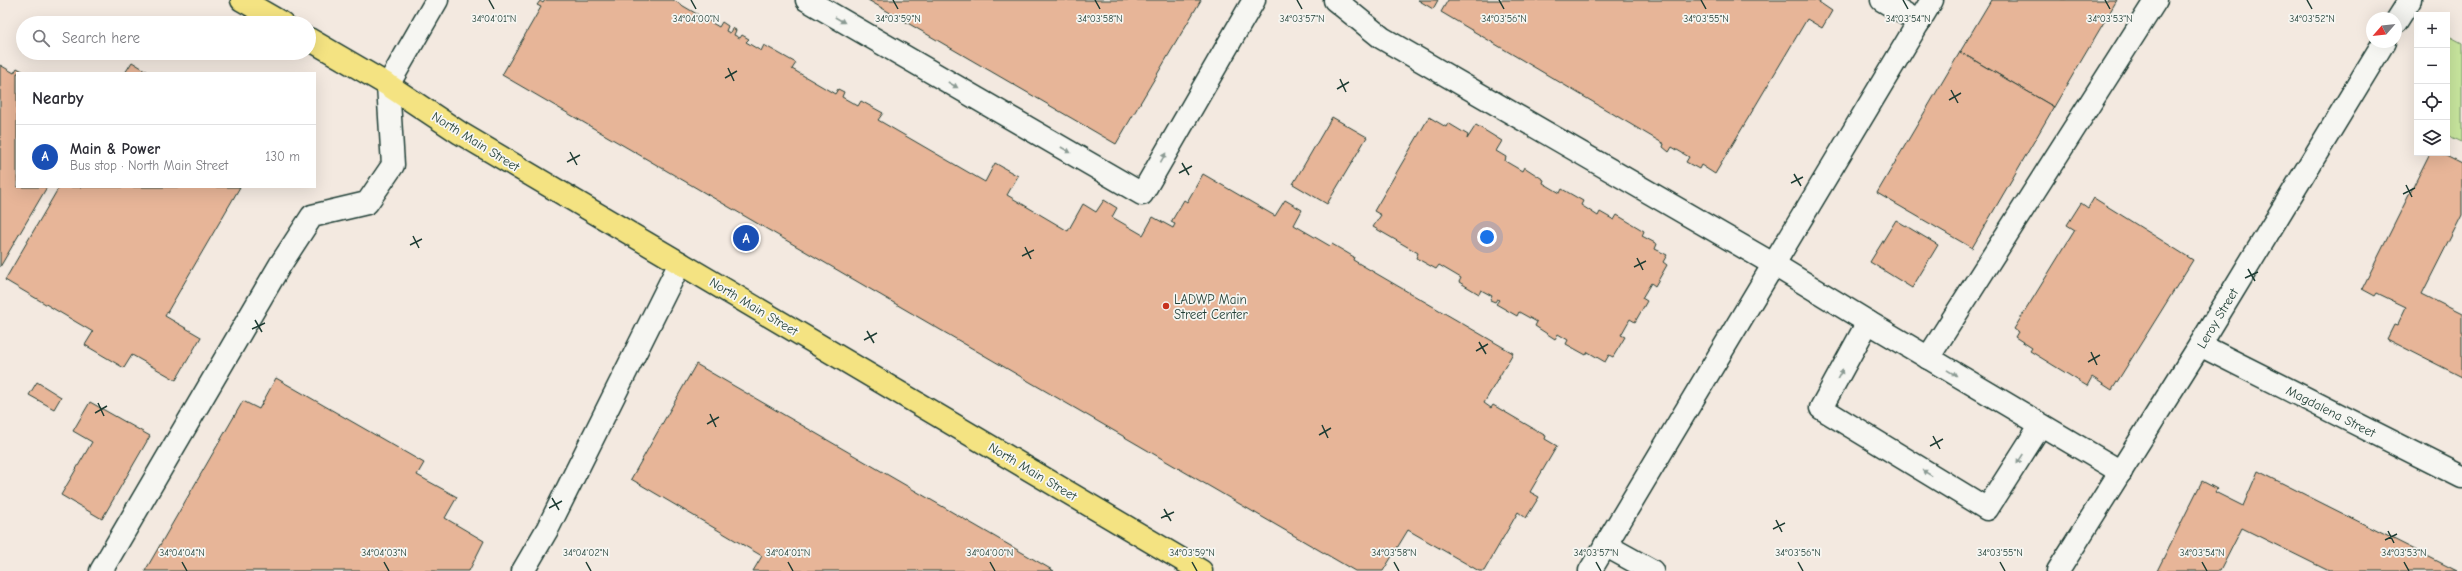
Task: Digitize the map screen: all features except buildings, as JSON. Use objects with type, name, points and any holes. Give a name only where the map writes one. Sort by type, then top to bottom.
[{"type":"main road","points":[[242,0],[270,16]]},
{"type":"main road","name":"North Main Street","points":[[316,43],[388,85],[460,133],[1201,571]]},
{"type":"street","points":[[101,571],[280,265],[312,216],[367,203],[393,165],[388,85],[437,0]]},
{"type":"street","points":[[807,0],[1142,194],[1254,0]]},
{"type":"street","points":[[1335,0],[1382,38],[1773,264],[2040,426],[2121,472]]},
{"type":"street","points":[[1882,0],[1919,22]]},
{"type":"street","points":[[1590,571],[1932,0]]},
{"type":"street","points":[[1928,358],[2156,0]]},
{"type":"street","points":[[2402,13],[2410,0]]},
{"type":"street","name":"Leroy Street","points":[[2058,571],[2200,345],[2380,48]]},
{"type":"street","points":[[523,571],[551,521],[680,262]]},
{"type":"street","points":[[1868,322],[1821,408],[1987,509],[2040,426]]},
{"type":"street","name":"Magdalena Street","points":[[2200,345],[2462,477]]},
{"type":"street","points":[[1606,545],[1652,571]]},
{"type":"green space","points":[[2450,37],[2462,43],[2462,142],[2450,136]]},
{"type":"place","name":"Main & Power","points":[[746,238]]},
{"type":"place","name":"LADWP Main Street Center","points":[[1166,306]]}]
